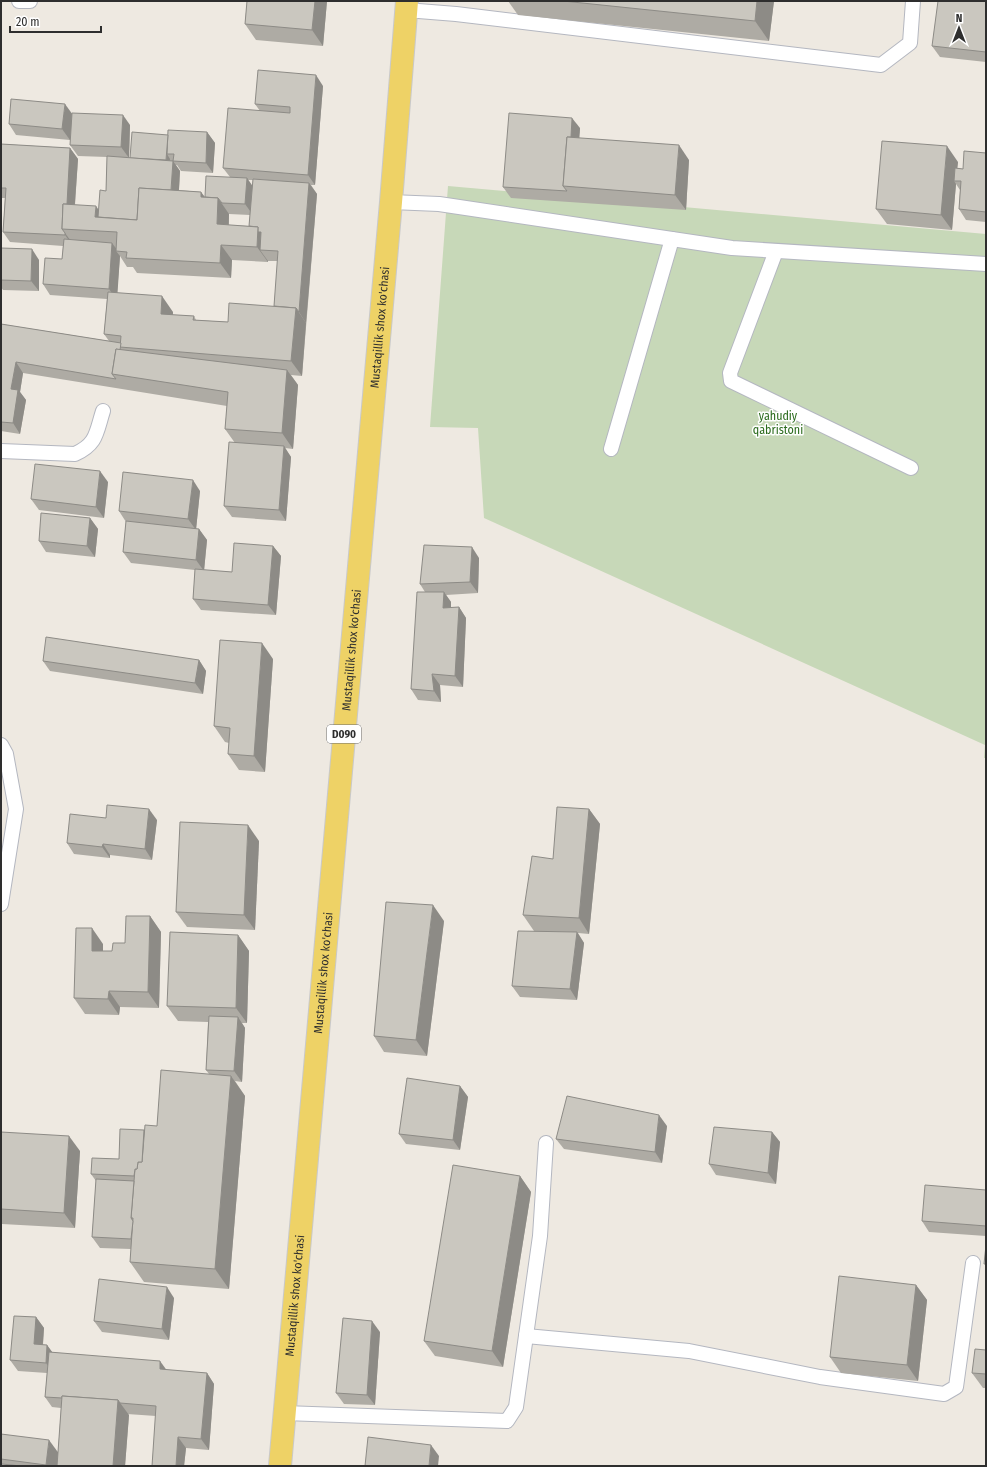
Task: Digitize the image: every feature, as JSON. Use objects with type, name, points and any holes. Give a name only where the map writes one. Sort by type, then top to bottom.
[{"type":"main road","name":"Mustaqillik shox ko'chasi","points":[[280,1466],[407,6]]},
{"type":"lane","points":[[19,1],[30,1]]},
{"type":"lane","points":[[407,6],[456,14],[881,65],[910,43],[913,1]]},
{"type":"lane","points":[[391,202],[438,204],[732,248],[986,264]]},
{"type":"lane","points":[[611,449],[672,239]]},
{"type":"lane","points":[[776,251],[730,373],[731,381],[911,468]]},
{"type":"lane","points":[[1,452],[75,454],[86,449],[94,439],[103,411]]},
{"type":"lane","points":[[1,745],[6,754],[5,768],[16,809],[1,904]]},
{"type":"lane","points":[[284,1413],[507,1421],[516,1407],[526,1336],[540,1236],[546,1143]]},
{"type":"lane","points":[[526,1336],[689,1351],[820,1377],[944,1394],[956,1387],[973,1263]]},
{"type":"green space","name":"yahudiy qabristoni","points":[[448,186],[986,234],[986,758],[984,758],[985,745],[484,518],[478,428],[430,427]]},
{"type":"building","points":[[247,1],[315,1],[312,30],[245,24]]},
{"type":"building","points":[[563,1],[757,1],[755,21]]},
{"type":"building","points":[[938,1],[986,1],[986,52],[932,46]]},
{"type":"building","points":[[258,70],[316,75],[308,175],[223,168],[228,108],[290,113],[290,107],[255,104]]},
{"type":"building","points":[[11,99],[65,104],[62,129],[9,124]]},
{"type":"building","points":[[72,113],[123,115],[121,147],[70,145]]},
{"type":"building","points":[[509,113],[572,118],[571,137],[567,137],[563,186],[567,191],[503,187]]},
{"type":"building","points":[[168,130],[207,132],[206,163],[173,161],[174,154],[167,154]]},
{"type":"building","points":[[132,132],[168,135],[166,160],[130,158]]},
{"type":"building","points":[[567,137],[679,145],[675,195],[563,186]]},
{"type":"building","points":[[882,141],[947,146],[941,215],[876,209]]},
{"type":"building","points":[[1,144],[70,148],[67,204],[63,204],[62,229],[65,235],[3,232],[6,188],[1,188]]},
{"type":"building","points":[[964,151],[986,153],[986,212],[959,209],[961,181],[954,181],[955,168],[963,169]]},
{"type":"building","points":[[107,156],[173,161],[171,190],[139,188],[137,220],[98,217],[100,190],[106,191]]},
{"type":"building","points":[[206,176],[247,178],[245,204],[222,203],[218,198],[205,197]]},
{"type":"building","points":[[253,179],[309,183],[299,312],[296,308],[274,306],[278,251],[260,250],[261,232],[258,232],[258,227],[249,226]]},
{"type":"building","points":[[139,188],[201,192],[201,197],[218,198],[217,224],[258,227],[257,247],[221,245],[220,263],[126,258],[127,252],[116,251],[117,232],[62,229],[63,204],[96,206],[95,217],[137,220]]},
{"type":"building","points":[[64,239],[112,243],[109,289],[43,284],[45,258],[62,259]]},
{"type":"building","points":[[1,248],[32,249],[31,281],[1,280]]},
{"type":"building","points":[[108,292],[162,296],[161,314],[194,316],[193,320],[228,322],[229,303],[296,308],[291,361],[120,347],[121,336],[104,334]]},
{"type":"building","points":[[1,324],[121,343],[120,350],[116,349],[112,374],[116,379],[16,362],[11,389],[18,390],[13,423],[1,422]]},
{"type":"building","points":[[116,349],[287,370],[282,433],[225,429],[228,392],[112,374]]},
{"type":"building","points":[[229,442],[284,446],[279,510],[224,506]]},
{"type":"building","points":[[35,464],[100,471],[96,507],[31,499]]},
{"type":"building","points":[[123,472],[193,480],[188,519],[119,511]]},
{"type":"building","points":[[41,513],[90,518],[87,546],[39,541]]},
{"type":"building","points":[[126,521],[199,529],[196,560],[123,552]]},
{"type":"building","points":[[234,543],[273,546],[268,605],[193,599],[195,569],[232,572]]},
{"type":"building","points":[[424,545],[472,547],[470,582],[420,584]]},
{"type":"building","points":[[417,592],[444,592],[443,608],[459,607],[455,676],[432,674],[434,691],[411,689]]},
{"type":"building","points":[[46,637],[199,660],[195,683],[43,661]]},
{"type":"building","points":[[220,640],[262,643],[254,756],[228,754],[230,728],[214,726]]},
{"type":"building","points":[[107,805],[149,809],[145,849],[103,844],[102,847],[67,843],[70,814],[106,818]]},
{"type":"building","points":[[557,807],[589,809],[579,918],[523,915],[532,856],[553,859]]},
{"type":"building","points":[[180,822],[248,825],[244,915],[176,912]]},
{"type":"building","points":[[386,902],[433,905],[416,1040],[374,1036]]},
{"type":"building","points":[[126,916],[150,916],[148,992],[109,991],[108,999],[74,998],[76,928],[92,928],[92,951],[112,951],[113,943],[125,943]]},
{"type":"building","points":[[518,931],[577,932],[570,989],[512,986]]},
{"type":"building","points":[[170,932],[238,935],[236,1008],[167,1006]]},
{"type":"building","points":[[209,1016],[238,1017],[234,1071],[206,1070]]},
{"type":"building","points":[[161,1070],[231,1076],[215,1269],[130,1262],[133,1218],[131,1218],[135,1169],[137,1169],[138,1162],[142,1162],[145,1125],[157,1126]]},
{"type":"building","points":[[407,1078],[460,1086],[453,1140],[399,1134]]},
{"type":"building","points":[[567,1096],[659,1115],[655,1152],[556,1139]]},
{"type":"building","points":[[714,1127],[772,1132],[768,1173],[709,1164]]},
{"type":"building","points":[[120,1129],[144,1130],[142,1162],[138,1162],[134,1176],[91,1174],[92,1158],[119,1159]]},
{"type":"building","points":[[1,1132],[69,1136],[64,1213],[1,1209]]},
{"type":"building","points":[[453,1165],[520,1176],[492,1351],[424,1341]]},
{"type":"building","points":[[96,1179],[134,1181],[131,1239],[92,1237]]},
{"type":"building","points":[[925,1185],[986,1190],[986,1226],[922,1221]]},
{"type":"building","points":[[986,1245],[986,1264],[984,1264]]},
{"type":"building","points":[[839,1276],[916,1285],[907,1365],[830,1357]]},
{"type":"building","points":[[99,1279],[167,1287],[162,1329],[94,1321]]},
{"type":"building","points":[[14,1316],[36,1317],[34,1344],[47,1345],[46,1363],[10,1360]]},
{"type":"building","points":[[343,1318],[372,1321],[367,1395],[336,1393]]},
{"type":"building","points":[[975,1349],[986,1350],[986,1374],[972,1373]]},
{"type":"building","points":[[49,1352],[160,1361],[160,1369],[207,1373],[201,1439],[178,1437],[176,1466],[152,1466],[156,1406],[120,1403],[118,1400],[62,1396],[62,1398],[45,1397]]},
{"type":"building","points":[[62,1396],[118,1400],[113,1466],[57,1466]]},
{"type":"building","points":[[1,1434],[49,1440],[46,1465],[1,1459]]},
{"type":"building","points":[[368,1437],[431,1445],[429,1466],[365,1466]]},
{"type":"building","points":[[2,1464],[21,1466],[1,1466]]}]
